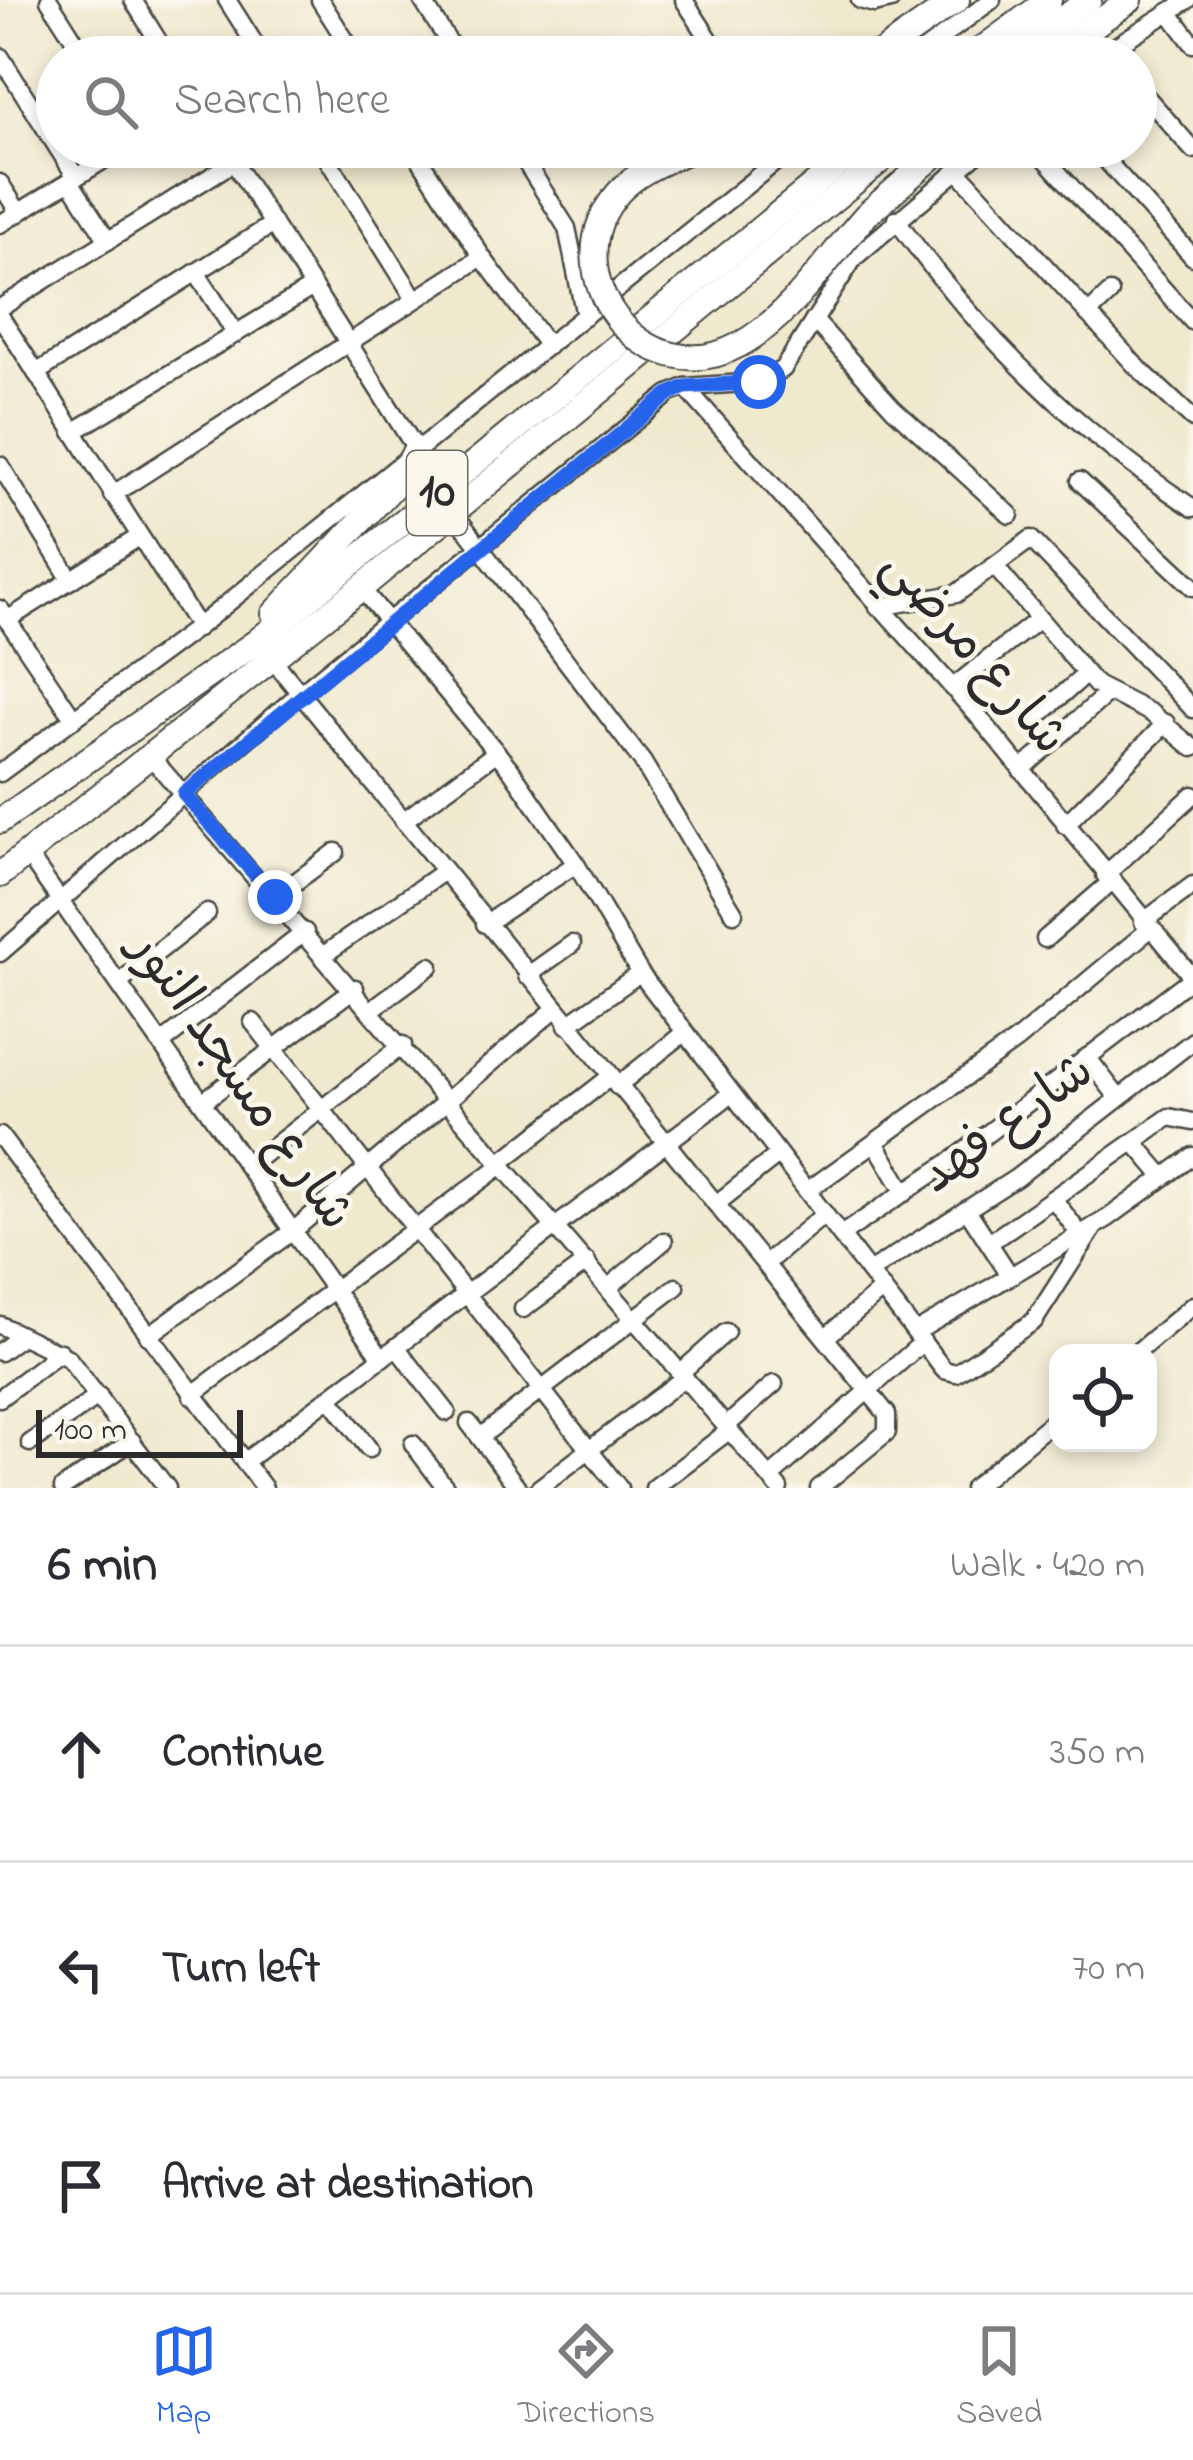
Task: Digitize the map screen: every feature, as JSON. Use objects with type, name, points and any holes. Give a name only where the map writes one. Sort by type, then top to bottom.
[{"type":"highway","points":[[904,36],[956,0]]},
{"type":"highway","points":[[1000,36],[1049,0]]},
{"type":"highway","points":[[1038,36],[1088,0]]},
{"type":"highway","points":[[1079,36],[1130,0]]},
{"type":"highway","points":[[657,168],[628,183],[605,212],[597,237],[597,277],[609,310],[633,338],[656,350],[706,357],[742,344],[774,317],[867,214],[920,168]]},
{"type":"highway","name":"10","points":[[0,874],[152,758],[264,651],[835,168]]},
{"type":"highway","name":"10","points":[[0,821],[361,589],[872,168]]},
{"type":"highway","points":[[264,651],[316,565],[401,478],[416,449]]},
{"type":"street","points":[[49,0],[72,36]]},
{"type":"street","points":[[133,0],[155,36]]},
{"type":"street","points":[[227,0],[250,36]]},
{"type":"street","points":[[320,0],[343,36]]},
{"type":"street","points":[[422,0],[445,36]]},
{"type":"street","points":[[684,0],[707,36]]},
{"type":"street","points":[[860,0],[891,0]]},
{"type":"street","points":[[943,36],[992,0]]},
{"type":"street","points":[[1133,36],[1188,0]]},
{"type":"street","points":[[1169,12],[1193,44]]},
{"type":"street","points":[[0,56],[36,113]]},
{"type":"street","points":[[1157,110],[1193,150]]},
{"type":"street","points":[[68,168],[108,241]]},
{"type":"street","points":[[0,224],[91,168]]},
{"type":"street","points":[[198,627],[0,312],[210,168]]},
{"type":"street","points":[[238,168],[416,449]]},
{"type":"street","points":[[333,168],[416,299]]},
{"type":"street","points":[[425,168],[482,257],[548,346]]},
{"type":"street","points":[[529,168],[567,227],[585,316]]},
{"type":"street","points":[[0,772],[198,627],[764,168]]},
{"type":"street","points":[[0,952],[299,694],[669,394],[685,387],[759,382],[783,369],[801,349],[854,258],[959,168]]},
{"type":"street","points":[[1054,168],[1193,322]]},
{"type":"street","points":[[1113,168],[1193,257]]},
{"type":"street","points":[[957,170],[1088,314],[1193,419]]},
{"type":"street","points":[[0,183],[19,213]]},
{"type":"street","points":[[896,220],[937,273],[1064,412],[1133,470],[1193,508]]},
{"type":"street","points":[[36,373],[273,224]]},
{"type":"street","points":[[112,495],[482,257]]},
{"type":"street","points":[[196,272],[236,334]]},
{"type":"street","points":[[73,432],[313,287]]},
{"type":"street","points":[[1088,314],[1110,292]]},
{"type":"street","points":[[814,320],[892,409],[1010,515]]},
{"type":"street","name":"شارع مرضي","points":[[685,387],[952,688],[1192,975]]},
{"type":"street","points":[[0,465],[71,580]]},
{"type":"street","points":[[1080,481],[1193,587]]},
{"type":"street","points":[[454,513],[642,760],[734,913]]},
{"type":"street","points":[[74,719],[3,615],[139,537]]},
{"type":"street","points":[[878,607],[956,594],[996,568],[1025,541],[1034,541],[1193,709]]},
{"type":"street","points":[[996,568],[1085,675],[1191,743]]},
{"type":"street","points":[[361,589],[497,752],[576,864],[640,973],[952,1374],[1008,1340],[1045,1309],[1087,1229]]},
{"type":"street","points":[[952,688],[1039,619]]},
{"type":"street","points":[[264,651],[887,1414],[887,1432],[819,1488]]},
{"type":"street","points":[[1030,723],[1085,675]]},
{"type":"street","points":[[1021,770],[1108,693]]},
{"type":"street","points":[[1065,825],[1166,723]]},
{"type":"street","points":[[403,821],[497,752]]},
{"type":"street","points":[[152,758],[355,988],[773,1484],[920,1337],[1193,1156]]},
{"type":"street","points":[[1045,939],[1193,795]]},
{"type":"street","points":[[275,897],[336,852]]},
{"type":"street","name":"شارع مسجد النور","points":[[28,855],[205,1100],[335,1292],[447,1412]]},
{"type":"street","points":[[485,924],[576,864]]},
{"type":"street","points":[[325,954],[443,872]]},
{"type":"street","points":[[807,1191],[1017,1040],[1193,885]]},
{"type":"street","points":[[120,982],[207,914]]},
{"type":"street","points":[[163,1042],[305,932]]},
{"type":"street","points":[[527,976],[572,944]]},
{"type":"street","points":[[372,1009],[430,966]]},
{"type":"street","points":[[567,1025],[640,973]]},
{"type":"street","points":[[842,1235],[1087,1058],[1192,975]]},
{"type":"street","points":[[205,1100],[355,988]]},
{"type":"street","points":[[148,1336],[293,1232],[554,1010]]},
{"type":"street","points":[[253,1022],[538,1393],[619,1488]]},
{"type":"street","points":[[192,1395],[685,1033]]},
{"type":"street","name":"شارع فهد","points":[[869,1272],[968,1211],[1193,1041]]},
{"type":"street","points":[[249,1166],[403,1046]]},
{"type":"street","points":[[1087,1058],[1118,1096]]},
{"type":"street","points":[[244,1462],[730,1094]]},
{"type":"street","points":[[989,1244],[1173,1114],[1193,1122]]},
{"type":"street","points":[[0,1136],[264,1488]]},
{"type":"street","points":[[1134,1142],[1162,1175]]},
{"type":"street","points":[[876,1144],[904,1193]]},
{"type":"street","points":[[716,1204],[778,1155]]},
{"type":"street","points":[[1055,1201],[1087,1229]]},
{"type":"street","points":[[968,1211],[1009,1274]]},
{"type":"street","points":[[766,1263],[825,1214]]},
{"type":"street","points":[[609,1287],[664,1241]]},
{"type":"street","points":[[524,1309],[587,1262]]},
{"type":"street","points":[[518,1488],[474,1430],[538,1393],[676,1288]]},
{"type":"street","points":[[826,1336],[883,1289]]},
{"type":"street","points":[[1147,1344],[1193,1305]]},
{"type":"street","points":[[0,1324],[60,1352],[99,1396],[164,1487]]},
{"type":"street","points":[[539,1488],[683,1375],[726,1332]]},
{"type":"street","points":[[0,1352],[20,1336]]},
{"type":"street","points":[[0,1398],[60,1352]]},
{"type":"street","points":[[654,1488],[774,1384]]},
{"type":"street","points":[[30,1443],[99,1396]]},
{"type":"street","points":[[330,1398],[369,1449]]},
{"type":"street","points":[[973,1488],[1049,1425]]},
{"type":"street","points":[[63,1488],[132,1441]]},
{"type":"street","points":[[412,1444],[446,1488]]},
{"type":"route","points":[[275,897],[184,794],[387,621],[669,394],[685,387],[733,388],[759,382]]}]
